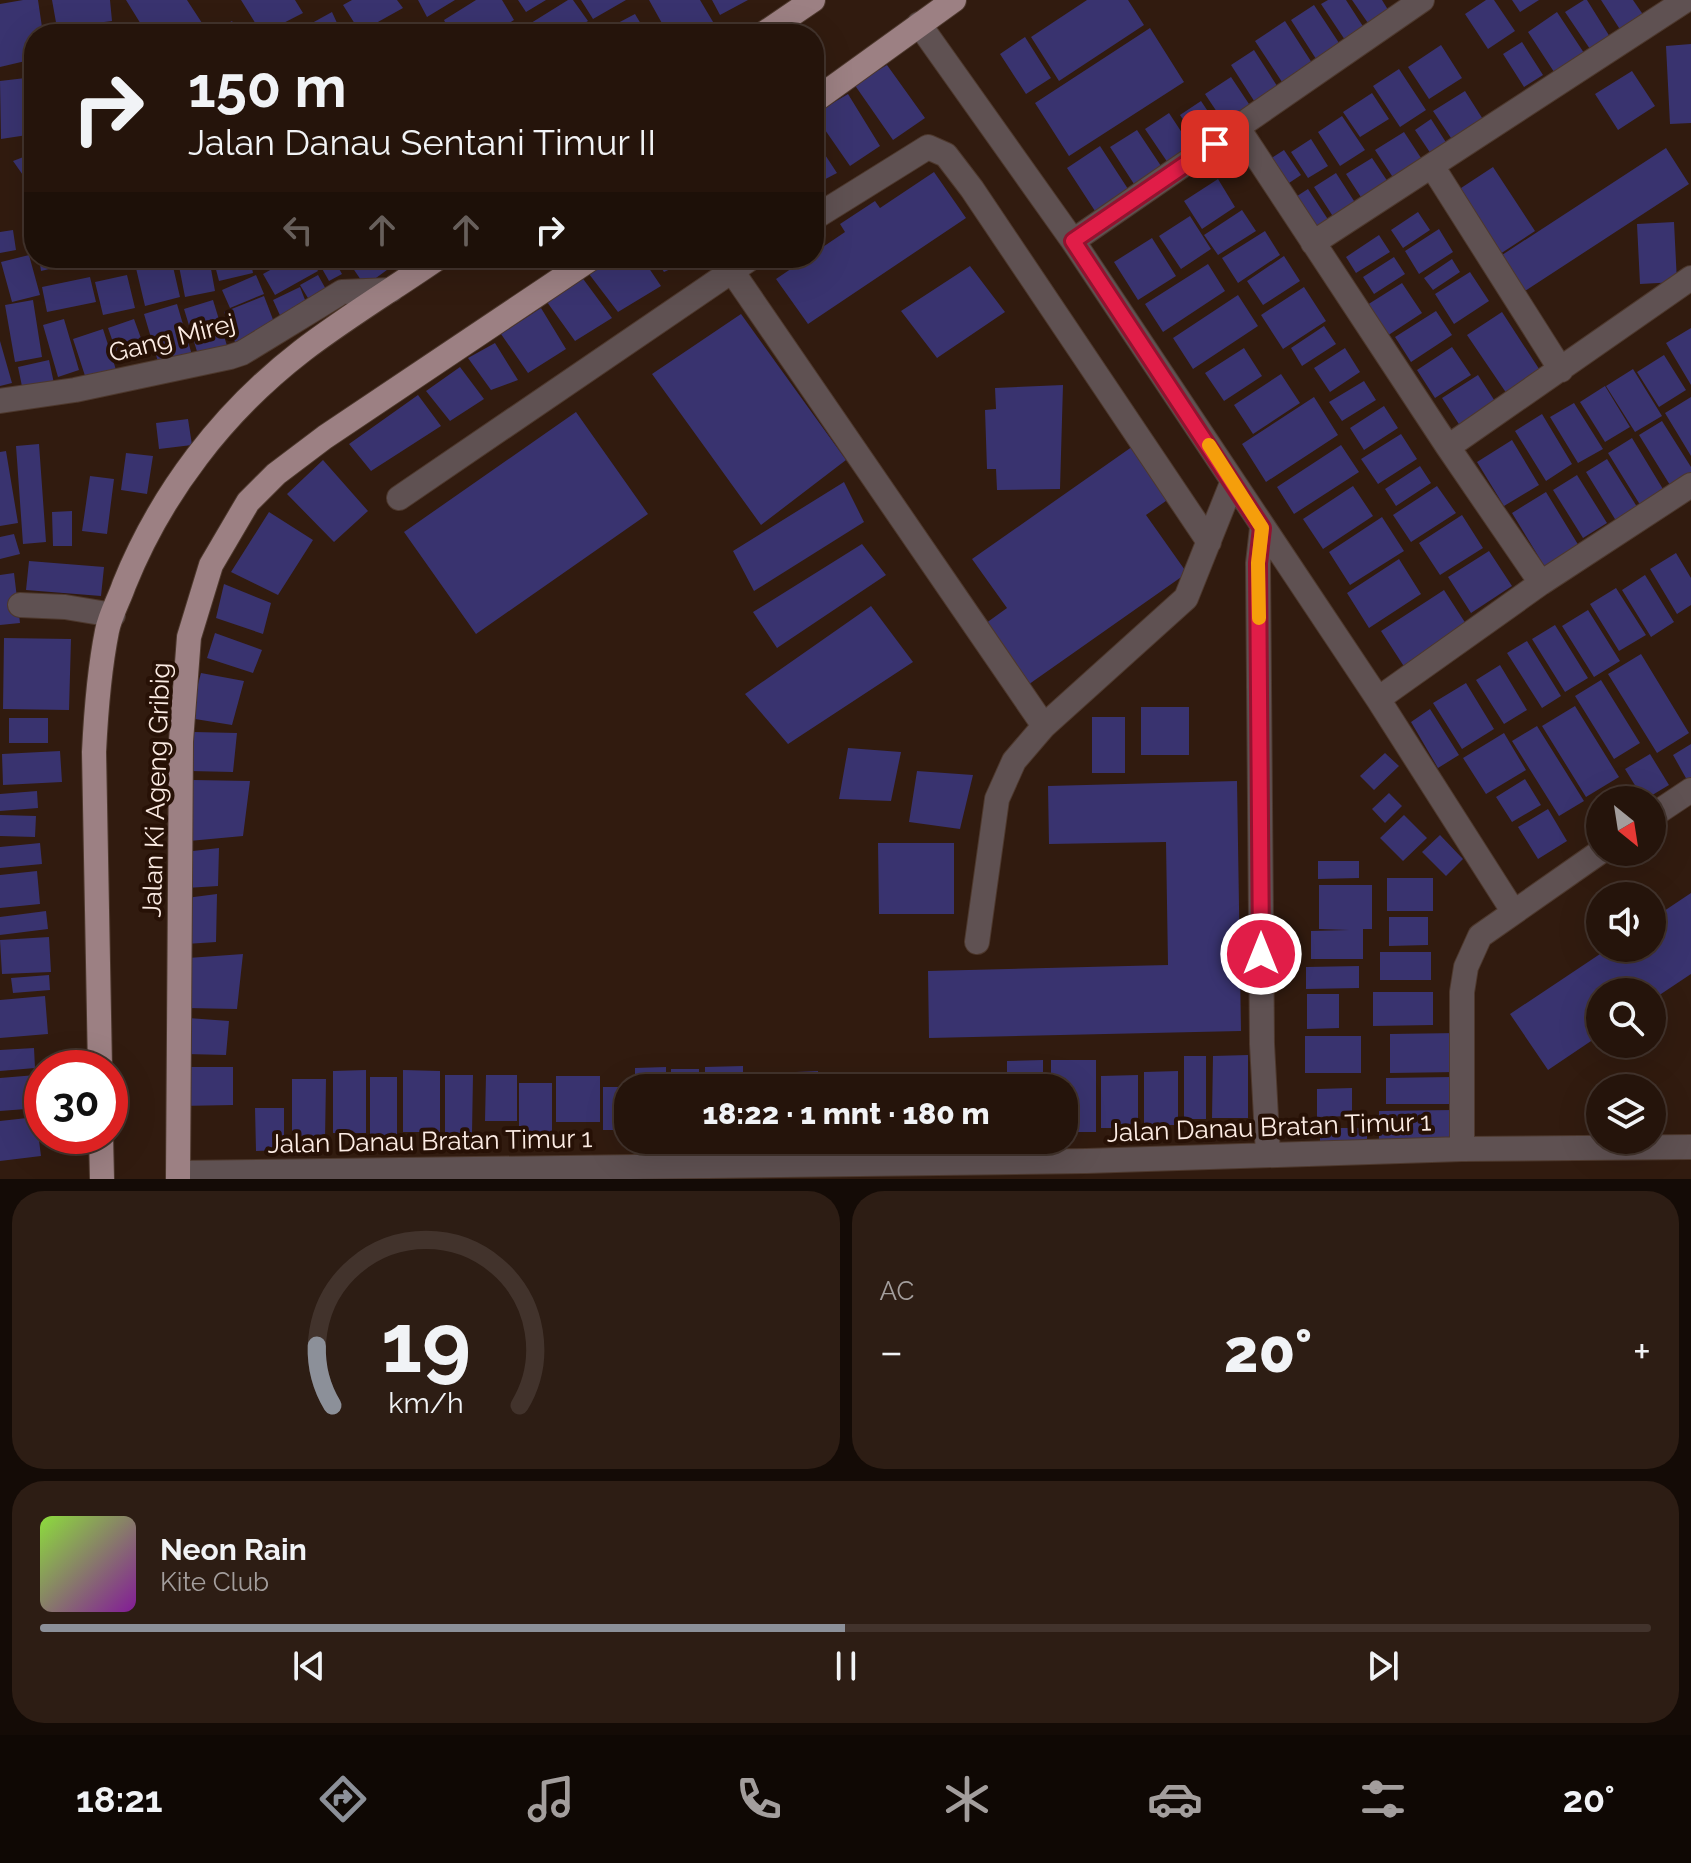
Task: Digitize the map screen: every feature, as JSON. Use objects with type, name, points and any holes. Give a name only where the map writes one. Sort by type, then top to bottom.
[{"type":"main road","points":[[778,24],[813,0]]},
{"type":"main road","points":[[824,94],[954,0]]},
{"type":"main road","name":"Jalan Ki Ageng Gribig","points":[[100,1050],[94,752],[96,703],[108,628],[135,557],[166,498],[207,442],[251,396],[302,351],[423,268]]},
{"type":"main road","name":"Jalan Ki Ageng Gribig","points":[[178,1176],[181,741],[189,637],[211,565],[248,502],[276,474],[325,437],[577,268]]},
{"type":"main road","points":[[101,1154],[102,1179]]},
{"type":"street","points":[[1073,241],[1422,0]]},
{"type":"street","points":[[1313,243],[1686,0]]},
{"type":"street","points":[[919,24],[1073,241],[1378,699],[1513,911]]},
{"type":"street","points":[[1238,128],[1541,583]]},
{"type":"street","points":[[824,212],[928,147],[946,155],[997,225],[1209,542]]},
{"type":"street","points":[[1432,166],[1561,370]]},
{"type":"street","points":[[399,498],[726,268]]},
{"type":"street","points":[[739,268],[1044,726]]},
{"type":"street","points":[[1448,447],[1691,278]]},
{"type":"street","name":"Gang Mirej","points":[[0,401],[75,390],[230,357],[242,353],[342,292],[391,290]]},
{"type":"street","points":[[977,942],[997,799],[1014,761],[1044,726],[1186,598],[1232,483]]},
{"type":"street","points":[[1378,699],[1541,583],[1691,485]]},
{"type":"street","points":[[1262,528],[1258,563],[1262,1044],[1268,1154]]},
{"type":"street","points":[[20,605],[65,607],[113,615]]},
{"type":"street","points":[[1666,807],[1691,790]]},
{"type":"street","points":[[1462,1149],[1462,992],[1466,967],[1480,936],[1586,861]]},
{"type":"street","name":"Jalan Danau Bratan Timur 1","points":[[178,1176],[1086,1170],[1268,1154],[1691,1147]]},
{"type":"building","points":[[38,0],[42,24],[24,24],[24,61],[0,67],[0,4]]},
{"type":"building","points":[[52,0],[110,0],[112,21],[56,24]]},
{"type":"building","points":[[126,0],[187,0],[202,23],[200,24],[141,24]]},
{"type":"building","points":[[241,0],[295,0],[303,13],[282,24],[256,24]]},
{"type":"building","points":[[352,0],[397,0],[403,8],[374,24],[355,24],[343,5]]},
{"type":"building","points":[[418,0],[455,0],[427,17]]},
{"type":"building","points":[[476,0],[502,0],[514,20],[508,24],[446,24],[444,20]]},
{"type":"building","points":[[518,0],[546,0],[526,12]]},
{"type":"building","points":[[568,0],[573,0],[588,21],[583,24],[529,24]]},
{"type":"building","points":[[581,0],[626,0],[593,19]]},
{"type":"building","points":[[649,0],[700,0],[714,24],[662,24]]},
{"type":"building","points":[[712,0],[748,0],[720,15]]},
{"type":"building","points":[[1087,0],[1128,0],[1144,25],[1059,81],[1031,37]]},
{"type":"building","points":[[1328,0],[1346,0],[1366,31],[1347,43],[1321,4]]},
{"type":"building","points":[[1352,0],[1382,0],[1390,13],[1370,26]]},
{"type":"building","points":[[1486,0],[1494,0],[1515,31],[1488,49],[1465,14]]},
{"type":"building","points":[[1512,0],[1539,0],[1520,12]]},
{"type":"building","points":[[1587,0],[1610,37],[1590,49],[1565,12]]},
{"type":"building","points":[[1601,0],[1633,0],[1644,16],[1621,31]]},
{"type":"building","points":[[1314,5],[1341,46],[1318,62],[1291,20]]},
{"type":"building","points":[[332,12],[337,24],[310,24]]},
{"type":"building","points":[[1557,12],[1586,56],[1556,75],[1528,32]]},
{"type":"building","points":[[635,14],[641,24],[616,24]]},
{"type":"building","points":[[1285,21],[1314,66],[1284,85],[1255,41]]},
{"type":"building","points":[[1150,28],[1184,82],[1069,156],[1035,103]]},
{"type":"building","points":[[1025,37],[1051,78],[1026,94],[1000,54]]},
{"type":"building","points":[[1522,42],[1543,75],[1524,87],[1503,54]]},
{"type":"building","points":[[1691,44],[1691,123],[1670,124],[1666,46]]},
{"type":"building","points":[[1441,45],[1462,78],[1429,99],[1408,67]]},
{"type":"building","points":[[1254,50],[1281,92],[1258,107],[1231,65]]},
{"type":"building","points":[[887,65],[925,118],[893,140],[854,84]]},
{"type":"building","points":[[1399,69],[1426,110],[1400,127],[1373,86]]},
{"type":"building","points":[[1632,71],[1655,106],[1618,130],[1595,94]]},
{"type":"building","points":[[1231,77],[1253,110],[1227,127],[1205,94]]},
{"type":"building","points":[[24,78],[24,136],[1,139],[0,81]]},
{"type":"building","points":[[1465,91],[1486,124],[1455,144],[1433,111]]},
{"type":"building","points":[[1372,93],[1389,119],[1360,137],[1343,112]]},
{"type":"building","points":[[848,94],[880,146],[850,166],[824,128],[824,108]]},
{"type":"building","points":[[1201,101],[1223,134],[1202,148],[1180,115]]},
{"type":"building","points":[[1169,113],[1192,148],[1168,163],[1145,129]]},
{"type":"building","points":[[1342,116],[1365,150],[1340,166],[1318,132]]},
{"type":"building","points":[[1431,119],[1449,147],[1433,157],[1415,130]]},
{"type":"building","points":[[1137,130],[1161,166],[1134,184],[1110,147]]},
{"type":"building","points":[[1404,132],[1425,164],[1396,182],[1375,150]]},
{"type":"building","points":[[1311,139],[1328,166],[1308,178],[1291,152]]},
{"type":"building","points":[[1100,146],[1128,189],[1095,211],[1067,168]]},
{"type":"building","points":[[1666,148],[1689,184],[1525,291],[1502,255]]},
{"type":"building","points":[[1284,150],[1301,175],[1280,189],[1264,163]]},
{"type":"building","points":[[824,153],[837,173],[824,180]]},
{"type":"building","points":[[24,157],[24,177],[13,161]]},
{"type":"building","points":[[1372,158],[1392,188],[1366,205],[1346,174]]},
{"type":"building","points":[[1493,167],[1535,231],[1500,254],[1458,190]]},
{"type":"building","points":[[934,172],[966,218],[808,324],[776,279],[792,268],[824,268],[824,246],[845,232],[840,224],[875,201],[880,208]]},
{"type":"building","points":[[1336,173],[1356,204],[1334,218],[1314,187]]},
{"type":"building","points":[[1218,179],[1235,207],[1202,229],[1184,201]]},
{"type":"building","points":[[1308,189],[1329,221],[1312,232],[1291,200]]},
{"type":"building","points":[[1242,210],[1256,231],[1218,255],[1204,235]]},
{"type":"building","points":[[1418,212],[1430,230],[1403,248],[1391,230]]},
{"type":"building","points":[[1190,216],[1211,249],[1181,269],[1159,236]]},
{"type":"building","points":[[1674,222],[1677,282],[1640,284],[1637,224]]},
{"type":"building","points":[[1439,229],[1453,252],[1419,274],[1405,251]]},
{"type":"building","points":[[13,230],[16,250],[0,253],[0,232]]},
{"type":"building","points":[[1265,231],[1280,255],[1238,283],[1222,258]]},
{"type":"building","points":[[1379,235],[1390,252],[1356,273],[1346,257]]},
{"type":"building","points":[[1152,238],[1176,276],[1138,300],[1114,262]]},
{"type":"building","points":[[24,256],[24,268],[33,268],[40,295],[12,302],[1,262]]},
{"type":"building","points":[[1284,256],[1300,281],[1263,305],[1247,281]]},
{"type":"building","points":[[1394,257],[1405,274],[1374,294],[1363,277]]},
{"type":"building","points":[[1452,259],[1460,272],[1433,290],[1424,278]]},
{"type":"building","points":[[1208,264],[1225,291],[1163,332],[1145,304]]},
{"type":"building","points":[[970,266],[1005,312],[937,358],[901,311]]},
{"type":"building","points":[[136,268],[173,268],[180,297],[145,306]]},
{"type":"building","points":[[179,268],[211,268],[215,291],[185,297]]},
{"type":"building","points":[[216,268],[252,268],[253,273],[219,281]]},
{"type":"building","points":[[274,268],[316,268],[318,271],[275,295],[263,274]]},
{"type":"building","points":[[322,268],[339,268],[342,274],[329,281]]},
{"type":"building","points":[[353,268],[390,268],[365,286]]},
{"type":"building","points":[[598,268],[649,268],[661,286],[618,312],[589,274]]},
{"type":"building","points":[[1470,272],[1489,301],[1454,324],[1435,294]]},
{"type":"building","points":[[127,275],[135,308],[103,315],[95,282]]},
{"type":"building","points":[[256,275],[264,294],[230,308],[222,290]]},
{"type":"building","points":[[318,275],[328,293],[311,303],[300,285]]},
{"type":"building","points":[[581,276],[612,318],[575,341],[547,302]]},
{"type":"building","points":[[90,277],[96,302],[47,312],[42,287]]},
{"type":"building","points":[[1402,283],[1422,313],[1387,336],[1367,305]]},
{"type":"building","points":[[300,287],[309,310],[283,322],[273,300]]},
{"type":"building","points":[[1304,287],[1326,321],[1283,349],[1261,315]]},
{"type":"building","points":[[1238,295],[1258,326],[1193,369],[1173,338]]},
{"type":"building","points":[[264,296],[277,330],[236,345],[224,312]]},
{"type":"building","points":[[33,300],[42,357],[15,362],[5,305]]},
{"type":"building","points":[[213,300],[228,349],[199,358],[184,309]]},
{"type":"building","points":[[177,304],[192,355],[159,365],[144,314]]},
{"type":"building","points":[[541,308],[566,349],[528,373],[501,334]]},
{"type":"building","points":[[1436,311],[1452,335],[1411,362],[1395,337]]},
{"type":"building","points":[[1502,312],[1543,375],[1509,397],[1467,335]]},
{"type":"building","points":[[741,314],[846,460],[761,525],[652,374]]},
{"type":"building","points":[[64,319],[79,370],[58,377],[43,325]]},
{"type":"building","points":[[134,319],[142,341],[116,351],[108,328]]},
{"type":"building","points":[[1324,326],[1336,344],[1302,366],[1291,348]]},
{"type":"building","points":[[1691,328],[1691,385],[1666,343]]},
{"type":"building","points":[[103,329],[118,376],[88,385],[73,339]]},
{"type":"building","points":[[0,341],[12,383],[0,386]]},
{"type":"building","points":[[495,343],[518,380],[491,390],[468,358]]},
{"type":"building","points":[[1452,347],[1471,375],[1435,398],[1417,370]]},
{"type":"building","points":[[1244,348],[1262,376],[1224,401],[1205,373]]},
{"type":"building","points":[[1345,348],[1360,372],[1330,392],[1314,368]]},
{"type":"building","points":[[1664,355],[1686,390],[1659,407],[1637,372]]},
{"type":"building","points":[[49,360],[55,388],[24,396],[18,367]]},
{"type":"building","points":[[460,367],[484,399],[450,421],[426,391]]},
{"type":"building","points":[[1633,369],[1662,416],[1635,432],[1606,386]]},
{"type":"building","points":[[1281,374],[1300,403],[1253,434],[1234,405]]},
{"type":"building","points":[[1478,375],[1500,409],[1464,432],[1442,398]]},
{"type":"building","points":[[1364,381],[1376,400],[1342,421],[1329,402]]},
{"type":"building","points":[[1063,385],[1060,489],[997,490],[996,469],[987,469],[985,410],[996,409],[995,388]]},
{"type":"building","points":[[1605,386],[1630,427],[1605,442],[1580,402]]},
{"type":"building","points":[[418,395],[441,426],[371,471],[349,444]]},
{"type":"building","points":[[1314,397],[1338,435],[1266,482],[1242,444]]},
{"type":"building","points":[[1691,397],[1691,456],[1665,413]]},
{"type":"building","points":[[1574,403],[1603,449],[1578,463],[1550,417]]},
{"type":"building","points":[[1384,406],[1398,428],[1364,450],[1350,428]]},
{"type":"building","points":[[576,412],[648,514],[476,634],[404,532]]},
{"type":"building","points":[[1542,414],[1572,464],[1546,481],[1515,431]]},
{"type":"building","points":[[188,419],[192,445],[159,449],[156,423]]},
{"type":"building","points":[[1662,421],[1691,467],[1691,479],[1673,490],[1639,435]]},
{"type":"building","points":[[1401,434],[1417,459],[1378,484],[1361,459]]},
{"type":"building","points":[[1632,438],[1666,494],[1642,508],[1608,453]]},
{"type":"building","points":[[1512,440],[1539,485],[1504,506],[1477,462]]},
{"type":"building","points":[[39,444],[46,542],[23,544],[16,446]]},
{"type":"building","points":[[1136,444],[1173,496],[1146,515],[1187,573],[1025,687],[982,626],[1007,608],[972,559]]},
{"type":"building","points":[[1341,445],[1359,472],[1294,514],[1277,487]]},
{"type":"building","points":[[6,451],[18,523],[0,526],[0,452]]},
{"type":"building","points":[[126,453],[153,456],[147,494],[121,490]]},
{"type":"building","points":[[1607,459],[1639,510],[1618,524],[1586,472]]},
{"type":"building","points":[[323,460],[368,511],[334,542],[287,494]]},
{"type":"building","points":[[1420,466],[1431,483],[1396,506],[1385,489]]},
{"type":"building","points":[[1577,475],[1607,523],[1583,538],[1553,490]]},
{"type":"building","points":[[90,476],[114,479],[107,534],[82,531]]},
{"type":"building","points":[[844,482],[864,522],[754,591],[733,551]]},
{"type":"building","points":[[1353,486],[1373,516],[1323,549],[1303,519]]},
{"type":"building","points":[[1437,486],[1456,513],[1411,542],[1393,515]]},
{"type":"building","points":[[1546,492],[1582,551],[1548,572],[1512,513]]},
{"type":"building","points":[[72,511],[72,546],[53,546],[52,512]]},
{"type":"building","points":[[269,512],[313,540],[278,595],[231,572]]},
{"type":"building","points":[[1462,515],[1483,548],[1440,575],[1419,543]]},
{"type":"building","points":[[1382,517],[1404,551],[1350,585],[1329,552]]},
{"type":"building","points":[[14,534],[20,554],[0,559],[0,537]]},
{"type":"building","points":[[862,544],[886,575],[777,648],[753,612]]},
{"type":"building","points":[[1489,551],[1512,586],[1471,613],[1448,577]]},
{"type":"building","points":[[1676,553],[1691,578],[1691,605],[1677,614],[1650,569]]},
{"type":"building","points":[[1399,559],[1421,594],[1369,628],[1347,593]]},
{"type":"building","points":[[29,561],[104,567],[101,596],[26,590]]},
{"type":"building","points":[[14,573],[20,623],[0,625],[0,575]]},
{"type":"building","points":[[1645,575],[1674,622],[1651,637],[1622,590]]},
{"type":"building","points":[[224,584],[271,603],[263,634],[216,618]]},
{"type":"building","points":[[1616,588],[1646,635],[1619,651],[1590,604]]},
{"type":"building","points":[[1444,590],[1468,627],[1405,668],[1381,631]]},
{"type":"building","points":[[871,606],[913,662],[788,744],[745,694]]},
{"type":"building","points":[[1588,610],[1620,661],[1594,677],[1562,626]]},
{"type":"building","points":[[1555,625],[1588,678],[1565,692],[1532,639]]},
{"type":"building","points":[[215,633],[262,650],[253,673],[207,658]]},
{"type":"building","points":[[4,638],[71,639],[69,710],[3,709]]},
{"type":"building","points":[[1527,641],[1561,696],[1542,708],[1507,653]]},
{"type":"building","points":[[1641,654],[1689,733],[1657,753],[1608,674]]},
{"type":"building","points":[[1500,665],[1527,710],[1504,724],[1476,680]]},
{"type":"building","points":[[201,673],[244,681],[232,725],[189,718]]},
{"type":"building","points":[[1601,680],[1640,743],[1614,759],[1575,696]]},
{"type":"building","points":[[1466,683],[1494,729],[1462,749],[1433,703]]},
{"type":"building","points":[[1575,706],[1619,777],[1604,786],[1586,786],[1586,797],[1542,726]]},
{"type":"building","points":[[1141,707],[1189,707],[1189,755],[1141,755]]},
{"type":"building","points":[[1430,709],[1459,755],[1438,768],[1411,722]]},
{"type":"building","points":[[1092,717],[1125,717],[1125,773],[1092,773]]},
{"type":"building","points":[[9,718],[48,718],[48,743],[9,743]]},
{"type":"building","points":[[1537,726],[1584,801],[1559,816],[1512,741]]},
{"type":"building","points":[[194,732],[237,733],[233,772],[190,771]]},
{"type":"building","points":[[1504,733],[1526,770],[1486,794],[1463,758]]},
{"type":"building","points":[[1691,744],[1691,777],[1687,780],[1673,755]]},
{"type":"building","points":[[848,748],[901,752],[891,801],[839,799]]},
{"type":"building","points":[[60,751],[62,782],[3,785],[2,754]]},
{"type":"building","points":[[1385,753],[1399,766],[1374,790],[1360,776]]},
{"type":"building","points":[[1650,754],[1669,785],[1635,786],[1625,769]]},
{"type":"building","points":[[917,771],[973,775],[960,829],[909,822]]},
{"type":"building","points":[[1525,779],[1541,805],[1512,822],[1496,797]]},
{"type":"building","points":[[193,780],[250,781],[243,836],[189,841]]},
{"type":"building","points":[[1237,781],[1241,1031],[929,1038],[928,971],[1168,965],[1166,842],[1049,844],[1048,786]]},
{"type":"building","points":[[37,791],[38,808],[0,811],[0,794]]},
{"type":"building","points":[[1389,793],[1402,806],[1385,823],[1372,809]]},
{"type":"building","points":[[1548,809],[1567,841],[1538,859],[1518,827]]},
{"type":"building","points":[[0,815],[36,816],[35,837],[0,836]]},
{"type":"building","points":[[1404,815],[1427,838],[1403,861],[1380,838]]},
{"type":"building","points":[[1440,835],[1463,859],[1446,876],[1422,852]]},
{"type":"building","points":[[40,843],[42,864],[0,868],[0,847]]},
{"type":"building","points":[[878,843],[954,843],[954,914],[879,914]]},
{"type":"building","points":[[219,848],[218,886],[186,888],[184,852]]},
{"type":"building","points":[[1318,861],[1359,861],[1359,878],[1318,879]]},
{"type":"building","points":[[37,871],[40,904],[0,908],[0,875]]},
{"type":"building","points":[[1387,878],[1433,878],[1433,911],[1387,911]]},
{"type":"building","points":[[1319,885],[1372,885],[1372,929],[1363,929],[1363,959],[1311,959],[1311,931],[1349,930],[1319,929]]},
{"type":"building","points":[[1691,893],[1691,974],[1666,991],[1666,978],[1586,978],[1586,1044],[1548,1070],[1510,1014],[1588,962],[1666,962],[1666,910]]},
{"type":"building","points":[[217,894],[216,942],[186,944],[186,898]]},
{"type":"building","points":[[46,911],[48,929],[0,935],[0,917]]},
{"type":"building","points":[[1389,917],[1428,917],[1428,945],[1389,946]]},
{"type":"building","points":[[49,937],[51,972],[2,974],[0,940]]},
{"type":"building","points":[[1380,952],[1431,952],[1431,980],[1380,980]]},
{"type":"building","points":[[243,954],[237,1009],[187,1008],[188,958]]},
{"type":"building","points":[[1359,966],[1359,988],[1306,989],[1306,967]]},
{"type":"building","points":[[49,975],[50,990],[13,993],[11,978]]},
{"type":"building","points":[[1373,992],[1433,992],[1433,1025],[1373,1026]]},
{"type":"building","points":[[1307,994],[1339,994],[1339,1028],[1307,1029]]},
{"type":"building","points":[[45,996],[48,1034],[0,1038],[0,1000]]},
{"type":"building","points":[[188,1018],[229,1021],[226,1055],[186,1054]]},
{"type":"building","points":[[1458,1033],[1458,1072],[1390,1073],[1390,1034]]},
{"type":"building","points":[[1305,1036],[1361,1036],[1361,1073],[1305,1073]]},
{"type":"building","points":[[34,1048],[34,1050],[24,1050],[24,1069],[0,1071],[0,1050]]},
{"type":"building","points":[[1248,1055],[1248,1118],[1212,1118],[1213,1056]]},
{"type":"building","points":[[1184,1056],[1206,1056],[1206,1119],[1184,1119]]},
{"type":"building","points":[[1043,1060],[1043,1074],[1007,1074],[1007,1061]]},
{"type":"building","points":[[1051,1060],[1096,1060],[1096,1132],[1078,1132],[1078,1074],[1051,1074]]},
{"type":"building","points":[[743,1066],[743,1074],[705,1074],[705,1067]]},
{"type":"building","points":[[180,1067],[233,1067],[233,1105],[180,1106]]},
{"type":"building","points":[[666,1067],[666,1074],[635,1074],[635,1068]]},
{"type":"building","points":[[671,1069],[699,1069],[699,1074],[671,1074]]},
{"type":"building","points":[[366,1070],[366,1133],[333,1133],[333,1071]]},
{"type":"building","points":[[403,1070],[440,1071],[440,1132],[403,1132]]},
{"type":"building","points":[[818,1071],[818,1074],[751,1074]]},
{"type":"building","points":[[1178,1071],[1178,1125],[1144,1125],[1144,1072]]},
{"type":"building","points":[[971,1072],[1003,1072],[1003,1074]]},
{"type":"building","points":[[445,1075],[473,1075],[472,1134],[445,1134]]},
{"type":"building","points":[[486,1075],[517,1075],[517,1121],[485,1121]]},
{"type":"building","points":[[1138,1075],[1138,1128],[1101,1128],[1101,1076]]},
{"type":"building","points":[[24,1076],[24,1109],[0,1111],[0,1078]]},
{"type":"building","points":[[556,1076],[600,1076],[600,1122],[556,1122]]},
{"type":"building","points":[[370,1077],[397,1077],[397,1143],[370,1143]]},
{"type":"building","points":[[1451,1077],[1451,1104],[1386,1104],[1386,1078]]},
{"type":"building","points":[[292,1079],[326,1079],[325,1140],[292,1141]]},
{"type":"building","points":[[519,1083],[552,1083],[552,1133],[519,1134]]},
{"type":"building","points":[[603,1087],[614,1087],[614,1130],[603,1130]]},
{"type":"building","points":[[1352,1088],[1352,1116],[1317,1117],[1317,1089]]},
{"type":"building","points":[[255,1108],[284,1108],[284,1150],[256,1151]]},
{"type":"building","points":[[1453,1110],[1453,1139],[1379,1139],[1379,1111]]},
{"type":"building","points":[[24,1118],[24,1154],[41,1156],[0,1161],[0,1121]]},
{"type":"building","points":[[1320,1128],[1367,1128],[1367,1145],[1320,1146]]},
{"type":"slow traffic","points":[[1209,445],[1262,528],[1258,563],[1259,618]]},
{"type":"route","points":[[1215,144],[1073,241],[1262,528],[1258,563],[1261,954]]}]
